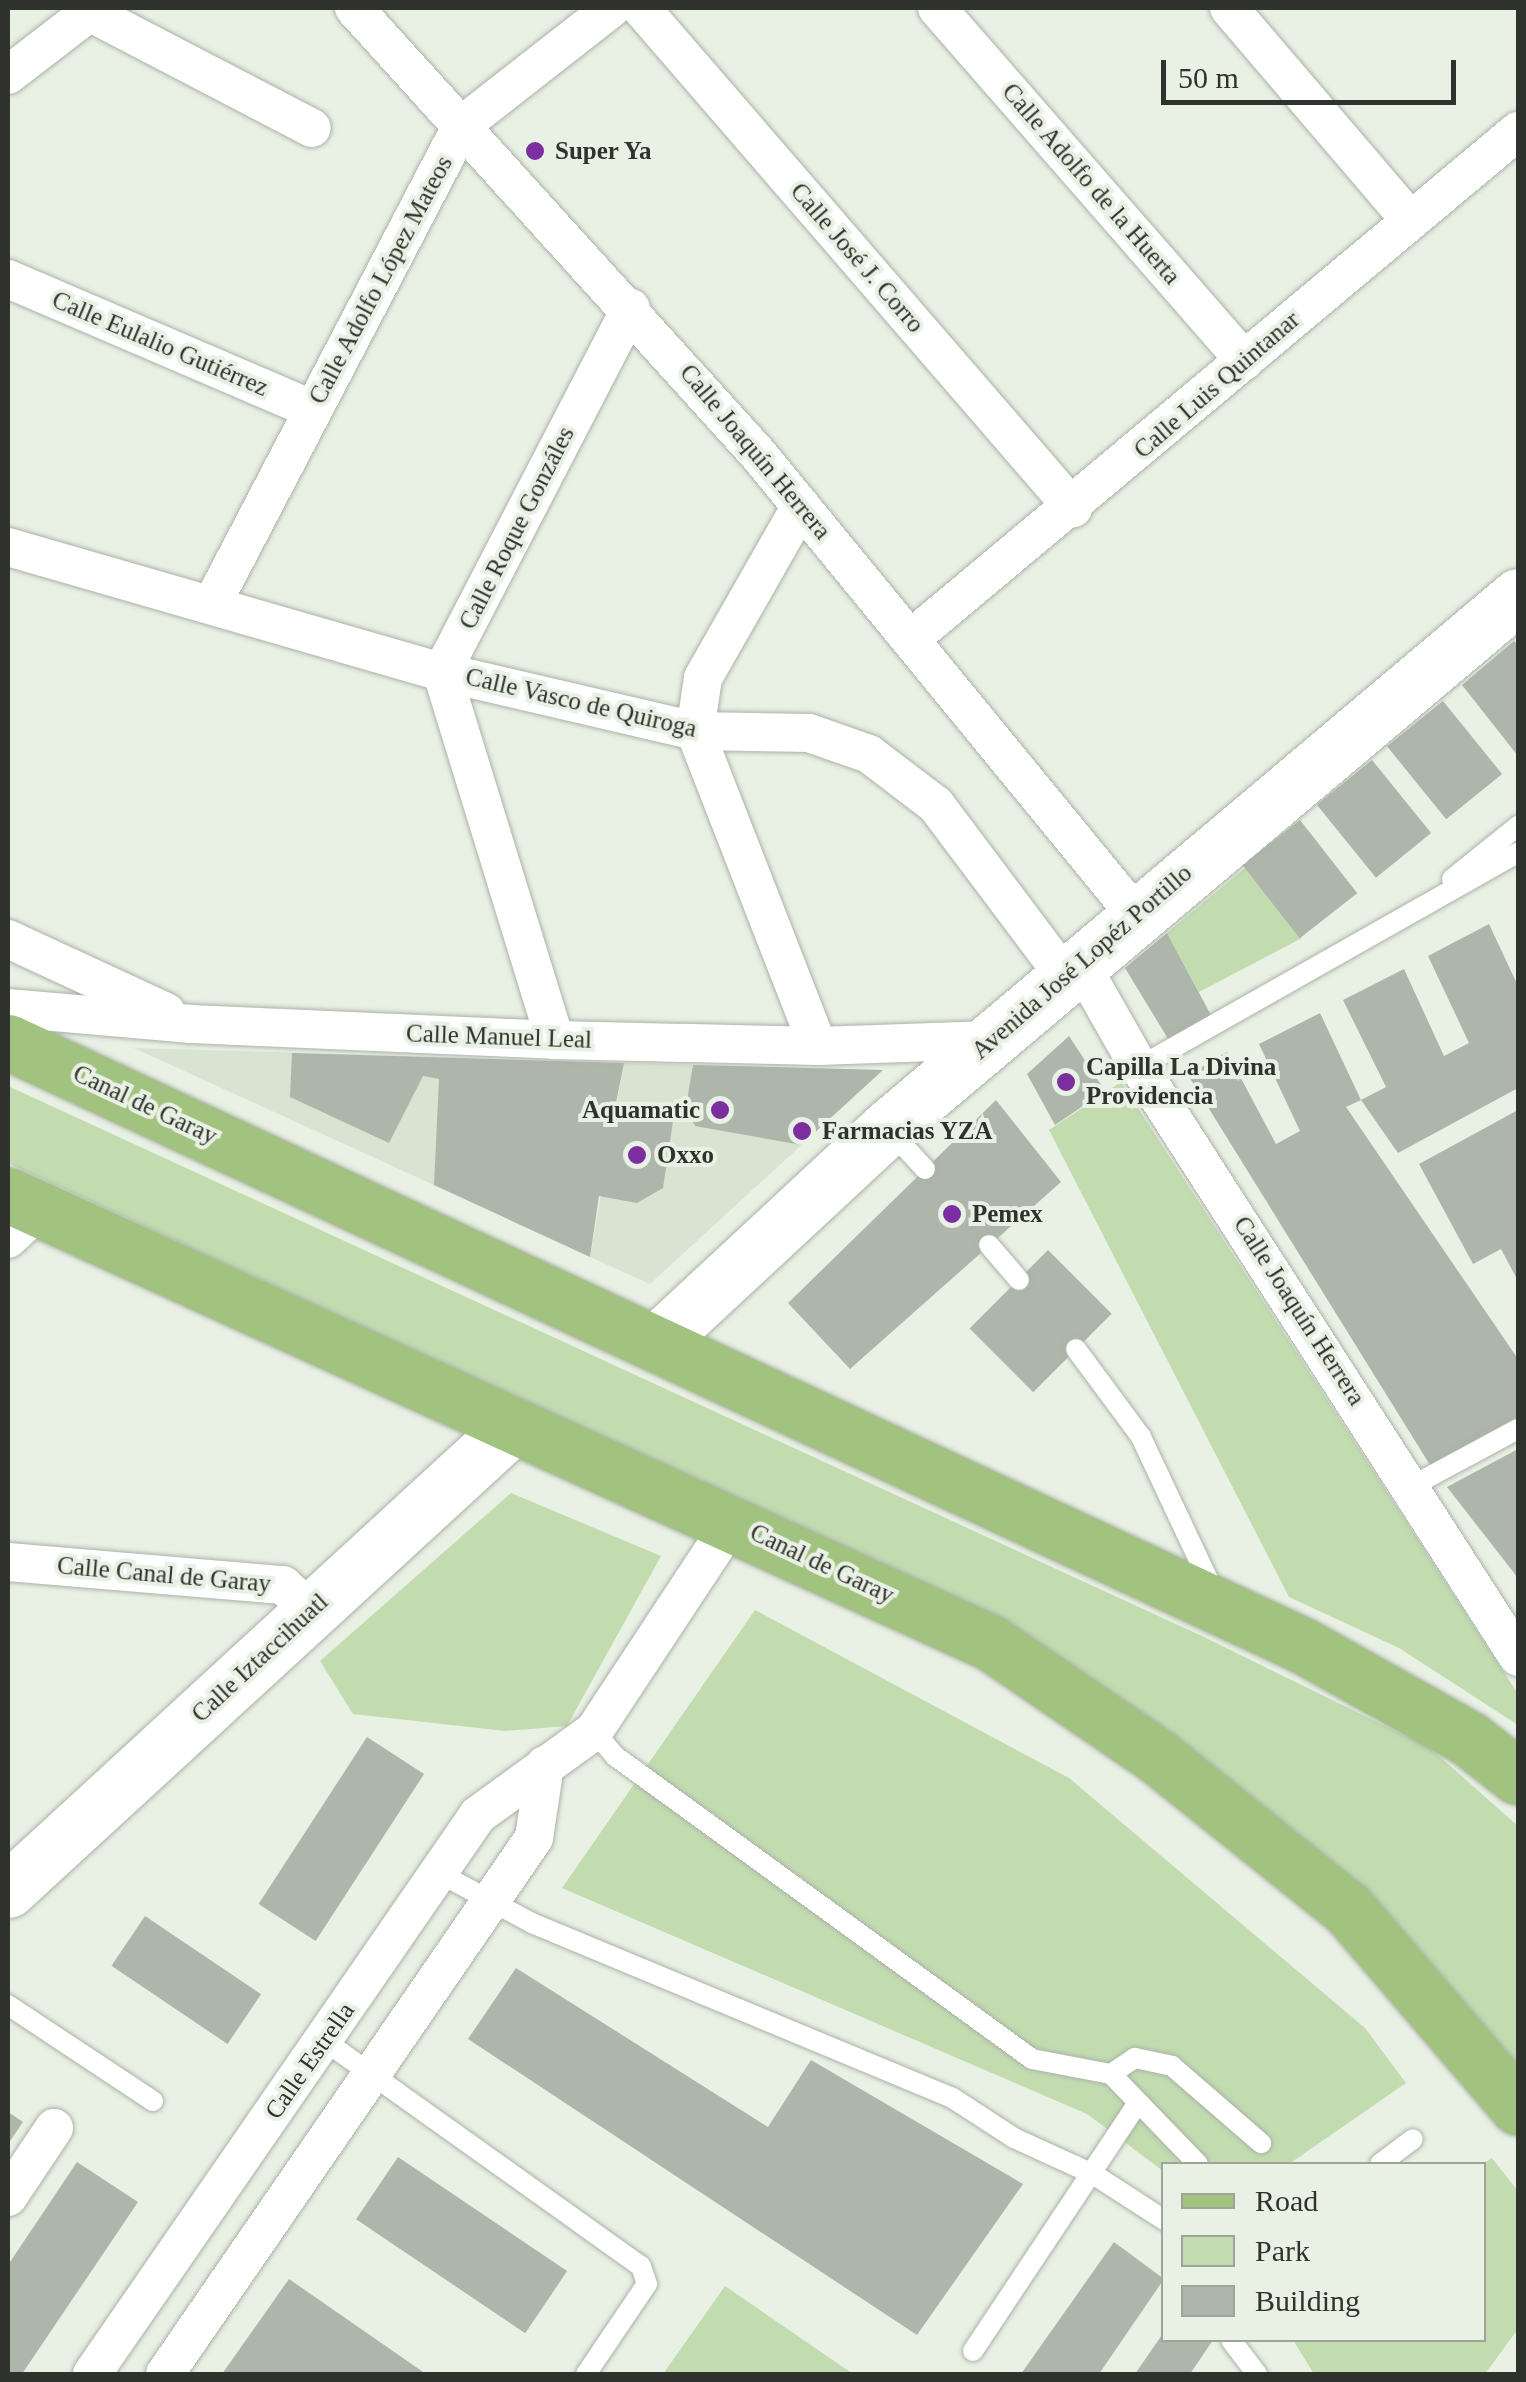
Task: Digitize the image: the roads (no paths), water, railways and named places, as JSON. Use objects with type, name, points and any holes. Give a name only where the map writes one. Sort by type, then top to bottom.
[{"type":"main road","name":"Canal de Garay","points":[[8,1042],[1220,1606],[1468,1738],[1518,1777]]},
{"type":"main road","name":"Canal de Garay","points":[[18,1215],[732,1522],[991,1642],[1158,1757],[1348,1908],[1518,2107]]},
{"type":"street","name":"Calle Joaquín Herrera","points":[[354,8],[631,308],[912,637],[1135,914]]},
{"type":"street","name":"Calle Adolfo López Mateos","points":[[212,604],[462,125],[612,8]]},
{"type":"street","name":"Calle José J. Corro","points":[[642,8],[1073,508]]},
{"type":"street","name":"Calle Adolfo de la Huerta","points":[[937,8],[1245,360]]},
{"type":"street","points":[[1229,8],[1410,220]]},
{"type":"street","points":[[8,74],[91,10],[312,128]]},
{"type":"street","name":"Calle Luis Quintanar","points":[[912,637],[1073,508],[1518,132]]},
{"type":"street","name":"Calle Eulalio Gutiérrez","points":[[8,278],[312,410]]},
{"type":"street","name":"Calle Roque Gonzáles","points":[[442,672],[631,308]]},
{"type":"street","points":[[801,506],[703,678],[695,731],[818,1046]]},
{"type":"street","name":"Calle Vasco de Quiroga","points":[[8,546],[442,672],[695,731],[810,733],[869,754],[936,805],[1073,971]]},
{"type":"street","name":"Avenida José Lopéz Portillo","points":[[657,1342],[887,1128],[1135,914],[1518,596]]},
{"type":"street","points":[[442,672],[555,1040]]},
{"type":"street","points":[[8,938],[192,1024]]},
{"type":"street","name":"Calle Joaquín Herrera","points":[[1073,971],[1412,1486],[1518,1657]]},
{"type":"street","name":"Calle Manuel Leal","points":[[8,1008],[192,1024],[555,1040],[818,1046],[991,1040]]},
{"type":"street","name":"Calle Iztaccihuatl","points":[[8,1890],[512,1427]]},
{"type":"street","name":"Calle Estrella","points":[[92,2374],[478,1815],[594,1731],[732,1522]]},
{"type":"street","name":"Calle Canal de Garay","points":[[8,1562],[282,1585],[311,1611]]},
{"type":"street","points":[[165,2374],[534,1838],[545,1765]]},
{"type":"street","points":[[8,2197],[54,2128]]},
{"type":"lane","points":[[1404,918],[1518,826]]},
{"type":"lane","points":[[1139,1067],[1518,854]]},
{"type":"lane","points":[[887,1128],[924,1170]]},
{"type":"lane","points":[[989,1245],[1019,1280]]},
{"type":"lane","points":[[1076,1349],[1141,1437],[1220,1606]]},
{"type":"lane","points":[[1412,1486],[1518,1429]]},
{"type":"lane","points":[[594,1731],[615,1756],[1032,2059],[1111,2074],[1196,2162]]},
{"type":"lane","points":[[439,1873],[491,1902],[950,2097],[1014,2138],[1093,2174],[1161,2218]]},
{"type":"lane","points":[[8,2006],[153,2101]]},
{"type":"lane","points":[[325,2041],[641,2266],[647,2284],[586,2374]]},
{"type":"lane","points":[[1111,2074],[1135,2058],[1172,2066],[1260,2143]]},
{"type":"lane","points":[[973,2351],[1138,2103]]},
{"type":"lane","points":[[1383,2162],[1414,2139]]},
{"type":"lane","points":[[1232,2342],[1256,2374]]},
{"type":"place","name":"Super Ya","points":[[535,151]]},
{"type":"place","name":"Capilla La Divina Providencia","points":[[1066,1082]]},
{"type":"place","name":"Aquamatic","points":[[720,1110]]},
{"type":"place","name":"Farmacias YZA","points":[[802,1131]]},
{"type":"place","name":"Oxxo","points":[[637,1155]]},
{"type":"place","name":"Pemex","points":[[952,1214]]}]
